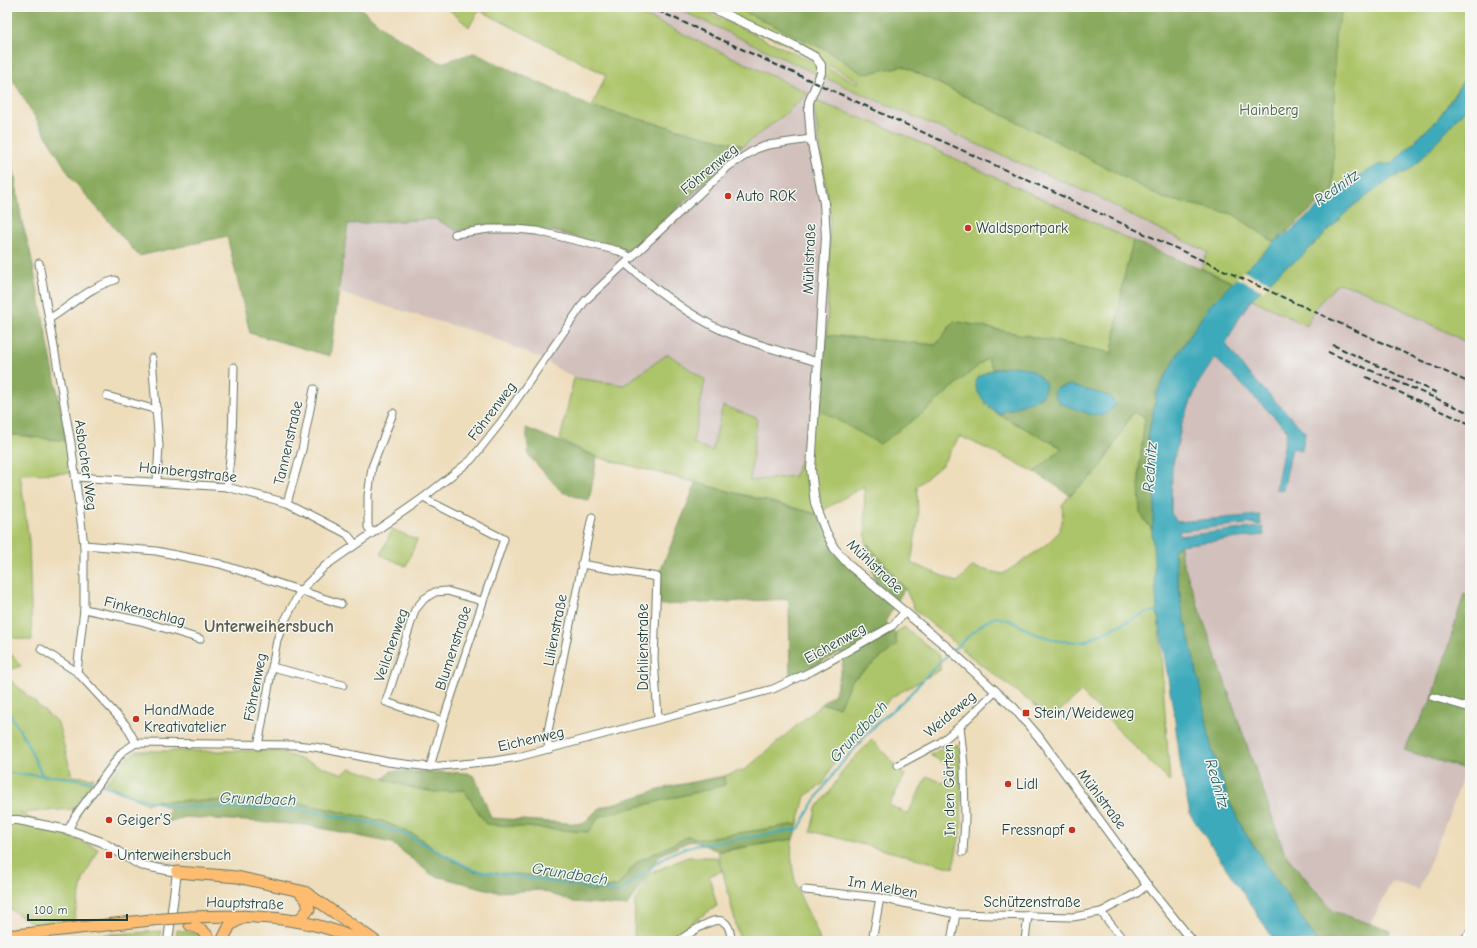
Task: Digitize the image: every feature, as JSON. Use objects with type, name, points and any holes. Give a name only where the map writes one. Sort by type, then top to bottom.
[{"type":"main road","points":[[176,872],[237,877],[305,892],[320,901],[375,941]]},
{"type":"main road","points":[[295,889],[303,894],[309,905],[306,914],[296,920]]},
{"type":"main road","points":[[222,941],[230,925],[236,920],[247,915]]},
{"type":"main road","name":"Hauptstraße","points":[[7,936],[150,920],[190,920],[247,915],[296,920],[333,930],[360,941]]},
{"type":"main road","points":[[190,920],[206,932],[211,941]]},
{"type":"street","name":"Mühlstraße","points":[[709,7],[793,45],[818,60],[821,65],[821,73],[809,105],[811,139],[824,203],[826,238],[811,470],[815,504],[834,548],[850,566],[996,690],[1038,736],[1147,885],[1192,941]]},
{"type":"street","name":"Föhrenweg","points":[[258,746],[272,667],[284,622],[301,590],[319,571],[355,544],[423,498],[471,460],[484,446],[585,301],[626,264],[696,195],[729,166],[746,154],[768,145],[811,139]]},
{"type":"street","points":[[455,234],[489,229],[537,231],[619,251],[632,258]]},
{"type":"street","name":"Asbacher Weg","points":[[39,263],[76,477],[84,545],[84,609],[77,672]]},
{"type":"street","points":[[626,264],[650,285],[700,319],[737,337],[817,362]]},
{"type":"street","points":[[49,319],[88,291],[101,284],[115,280]]},
{"type":"street","points":[[152,358],[157,410],[157,481]]},
{"type":"street","points":[[227,487],[232,439],[234,367]]},
{"type":"street","name":"Tannenstraße","points":[[287,503],[302,450],[314,389]]},
{"type":"street","points":[[107,396],[157,410]]},
{"type":"street","points":[[372,533],[368,527],[369,482],[375,461],[393,413]]},
{"type":"street","name":"Hainbergstraße","points":[[76,477],[157,481],[227,487],[287,503],[347,534],[355,544]]},
{"type":"street","name":"Blumenstraße","points":[[423,498],[504,539],[443,720],[430,767]]},
{"type":"street","name":"Lilienstraße","points":[[549,750],[547,736],[581,564],[592,517]]},
{"type":"street","points":[[84,545],[156,551],[213,562],[341,604]]},
{"type":"street","name":"Dahlienstraße","points":[[581,564],[657,577],[654,659],[658,718]]},
{"type":"street","name":"Veilchenweg","points":[[443,720],[386,702],[412,618],[419,605],[426,597],[435,592],[451,591],[482,601]]},
{"type":"street","name":"Finkenschlag","points":[[84,609],[141,621],[200,639]]},
{"type":"street","name":"Eichenweg","points":[[136,743],[315,747],[388,762],[430,767],[494,761],[549,750],[658,718],[773,689],[790,682],[892,626],[905,612]]},
{"type":"street","points":[[41,649],[77,672],[125,724],[136,743],[122,752],[76,815],[68,830]]},
{"type":"street","points":[[272,667],[343,685]]},
{"type":"street","name":"Weideweg","points":[[898,765],[941,742],[960,726],[996,690]]},
{"type":"street","points":[[1433,697],[1470,708]]},
{"type":"street","name":"In den Gärten","points":[[960,726],[964,770],[965,819],[963,852]]},
{"type":"street","points":[[7,820],[18,820],[68,830],[102,842],[140,865],[176,872],[168,941]]},
{"type":"street","name":"Schützenstraße","points":[[956,914],[1073,917],[1101,912],[1137,893],[1147,885]]},
{"type":"street","name":"Im Melben","points":[[805,890],[880,898],[956,914]]},
{"type":"street","points":[[872,941],[880,898]]},
{"type":"street","points":[[1101,912],[1124,941]]},
{"type":"street","points":[[952,941],[956,914]]},
{"type":"street","points":[[1026,941],[1028,915]]},
{"type":"street","points":[[678,941],[709,922],[719,920],[726,922],[730,930],[731,941]]},
{"type":"street","points":[[1463,941],[1470,932]]},
{"type":"shaded area","points":[[626,7],[674,7],[814,73],[1098,197],[1140,220],[1209,252],[1201,268],[1133,241],[893,130],[813,100],[830,216],[827,335],[818,409],[795,476],[750,482],[712,451],[693,443],[705,380],[668,354],[624,385],[574,378],[540,358],[486,335],[340,293],[348,224],[435,219],[457,231],[511,225],[557,232],[743,146],[784,115],[808,93]]},
{"type":"shaded area","points":[[1338,283],[1366,291],[1470,344],[1470,597],[1464,594],[1433,697],[1404,750],[1465,769],[1455,799],[1419,890],[1392,881],[1370,925],[1333,911],[1285,854],[1181,557],[1177,522],[1171,513],[1172,468],[1182,423],[1199,382],[1226,344],[1236,322],[1252,299],[1307,326],[1314,309]]},
{"type":"shaded area","points":[[7,907],[25,919],[7,923]]},
{"type":"green space","points":[[7,7],[359,7],[387,31],[441,63],[474,53],[592,107],[743,146],[631,252],[557,232],[511,225],[457,231],[435,219],[348,224],[330,356],[250,333],[227,236],[139,256],[72,179],[7,70]]},
{"type":"green space","points":[[446,7],[626,7],[808,93],[784,115],[743,146],[592,107],[606,75],[479,10],[469,27]]},
{"type":"green space","name":"Hainberg","points":[[674,7],[696,7],[858,83],[859,81],[786,44],[702,7],[1470,7],[1470,74],[1462,82],[1438,119],[1397,159],[1338,200],[1312,204],[1286,233],[883,46],[867,73],[903,66],[1058,142],[1163,197],[1233,214],[1274,242],[1234,283],[1201,268],[1208,252],[1140,220],[1098,197],[814,73]]},
{"type":"green space","name":"Hainberg","points":[[734,7],[1343,7],[1335,36],[1333,191],[1274,242],[1233,214],[1163,198],[1058,142],[903,66],[863,74],[828,51]]},
{"type":"green space","name":"Waldsportpark","points":[[813,100],[893,130],[1133,241],[1124,278],[1112,353],[954,321],[936,345],[827,335],[830,216]]},
{"type":"green space","points":[[1470,104],[1470,344],[1366,291],[1338,283],[1314,309],[1307,326],[1252,299],[1285,267],[1299,259],[1353,206],[1392,178],[1408,170],[1420,159]]},
{"type":"green space","points":[[7,147],[14,171],[7,172]]},
{"type":"green space","points":[[14,171],[22,222],[30,251],[67,441],[7,434],[7,172]]},
{"type":"green space","points":[[1133,241],[1234,283],[1210,306],[1179,352],[1157,392],[1148,437],[1155,505],[1152,530],[1140,513],[1139,471],[1145,417],[1133,412],[1099,470],[1070,495],[1035,472],[1062,448],[998,414],[1037,399],[1043,394],[1014,366],[993,369],[987,358],[924,412],[880,444],[818,409],[827,335],[936,345],[954,321],[1112,353],[1124,278]]},
{"type":"green space","points":[[668,354],[705,380],[693,443],[712,451],[723,406],[757,418],[750,481],[795,476],[818,409],[924,412],[987,358],[993,369],[978,377],[986,406],[998,414],[1063,448],[1035,472],[960,436],[942,465],[917,486],[918,520],[911,563],[957,582],[972,567],[1003,574],[1048,543],[1060,529],[1062,523],[1062,505],[1070,495],[1099,470],[1133,412],[1145,417],[1139,471],[1140,513],[1152,530],[1170,782],[1081,692],[1052,718],[970,656],[915,610],[905,588],[866,542],[864,486],[817,514],[597,457],[560,440],[574,378],[624,385]]},
{"type":"green space","points":[[526,428],[597,457],[589,501],[562,492],[529,456]]},
{"type":"green space","points":[[7,434],[67,441],[72,473],[20,474],[29,541],[32,641],[10,637],[7,639]]},
{"type":"green space","points":[[696,483],[817,514],[850,564],[876,584],[866,542],[905,588],[885,622],[895,633],[897,645],[851,681],[839,707],[822,704],[835,693],[843,663],[841,652],[790,678],[789,599],[659,605],[660,572]]},
{"type":"green space","points":[[392,529],[417,540],[406,566],[381,555]]},
{"type":"green space","points":[[1180,545],[1181,557],[1285,854],[1333,911],[1391,931],[1388,941],[1317,941],[1245,833],[1229,801],[1211,746],[1181,604],[1174,549]]},
{"type":"green space","points":[[1464,594],[1470,597],[1470,740],[1465,769],[1404,750],[1433,697]]},
{"type":"green space","points":[[904,627],[940,656],[940,670],[890,698],[863,735],[841,749],[823,784],[805,796],[798,824],[700,839],[689,837],[637,862],[618,886],[592,891],[553,877],[473,871],[442,855],[417,836],[382,821],[305,804],[221,801],[154,801],[147,804],[106,783],[125,760],[136,751],[277,751],[343,774],[350,768],[409,787],[434,792],[464,790],[486,824],[588,832],[600,816],[725,785],[724,776],[746,769],[822,704],[839,706],[851,681],[897,645],[895,633]]},
{"type":"green space","points":[[7,649],[21,666],[7,671]]},
{"type":"green space","points":[[7,677],[58,723],[72,776],[94,778],[73,809],[19,813],[98,849],[83,880],[73,923],[36,926],[7,907]]},
{"type":"green space","points":[[872,740],[905,775],[889,805],[908,814],[927,776],[943,783],[951,767],[930,755],[951,744],[959,746],[962,824],[953,868],[811,831],[816,808],[829,793],[846,766]]},
{"type":"green space","points":[[391,771],[468,773],[475,777],[491,818],[583,824],[599,808],[672,786],[724,776],[725,785],[600,816],[588,832],[486,824],[464,790],[434,792],[409,787],[384,779]]},
{"type":"green space","points":[[154,801],[221,801],[305,804],[382,821],[417,836],[442,855],[473,871],[553,877],[592,891],[618,886],[637,862],[689,836],[700,839],[798,824],[793,839],[718,851],[692,840],[660,855],[627,906],[574,902],[540,890],[498,892],[432,875],[392,843],[306,825],[186,817],[167,822],[166,815],[170,809]]},
{"type":"green space","points":[[793,839],[791,856],[799,894],[815,926],[820,941],[740,941],[718,852]]},
{"type":"green space","points":[[688,857],[717,857],[722,871],[709,876],[717,906],[663,941],[634,941],[635,900],[650,873]]},
{"type":"green space","points":[[177,930],[200,934],[203,941],[176,941]]},
{"type":"green space","points":[[161,931],[158,941],[36,941],[36,939]]},
{"type":"water","name":"Rednitz","points":[[1470,72],[1470,104],[1421,159],[1408,171],[1392,178],[1353,206],[1299,259],[1285,267],[1252,299],[1236,322],[1226,344],[1245,370],[1305,432],[1302,450],[1292,448],[1283,490],[1276,489],[1287,430],[1215,358],[1199,382],[1182,423],[1172,468],[1171,513],[1177,522],[1260,515],[1261,525],[1255,525],[1254,523],[1179,531],[1179,536],[1263,527],[1264,535],[1180,545],[1174,549],[1181,604],[1198,677],[1211,746],[1229,801],[1245,833],[1317,941],[1275,941],[1190,814],[1181,769],[1175,721],[1157,611],[1152,530],[1155,505],[1148,437],[1157,392],[1179,352],[1210,305],[1274,242],[1289,232],[1344,185],[1378,165],[1391,164],[1438,119]]},
{"type":"water","points":[[1014,366],[1028,369],[1039,376],[1046,384],[1043,395],[1037,399],[998,414],[982,398],[976,387],[976,382],[981,375],[985,373],[995,369]]},
{"type":"water","points":[[1070,385],[1109,396],[1117,405],[1103,416],[1089,414],[1059,403],[1054,394],[1056,388]]},
{"type":"pier","points":[[1243,271],[1271,283],[1263,291],[1236,278]]},
{"type":"waterway","name":"Grundbach","points":[[953,650],[985,622],[996,617],[1009,620],[1036,634],[1059,641],[1084,642],[1147,612],[1159,611]]},
{"type":"waterway","name":"Grundbach","points":[[101,784],[134,797],[177,807],[300,809],[375,824],[407,835],[474,870],[619,892],[658,862],[669,855],[691,846],[799,829],[824,787],[854,749],[879,722],[907,697],[950,653]]},
{"type":"waterway","points":[[7,709],[26,741],[42,775]]},
{"type":"waterway","name":"Grundbach","points":[[7,773],[64,777],[97,783]]},
{"type":"railway","points":[[650,7],[1470,383]]},
{"type":"railway","points":[[1333,345],[1437,393]]},
{"type":"railway","points":[[1328,352],[1470,413]]},
{"type":"railway","points":[[1366,377],[1470,424]]},
{"type":"place","name":"Auto ROK","points":[[728,196]]},
{"type":"place","name":"Waldsportpark","points":[[968,228]]},
{"type":"place","name":"Stein/Weideweg","points":[[1026,713]]},
{"type":"place","name":"HandMade Kreativatelier","points":[[136,719]]},
{"type":"place","name":"Lidl","points":[[1008,784]]},
{"type":"place","name":"Geiger’S","points":[[109,820]]},
{"type":"place","name":"Fressnapf","points":[[1072,830]]},
{"type":"place","name":"Unterweihersbuch","points":[[109,855]]},
{"type":"district","name":"Unterweihersbuch","points":[[269,626]]}]
